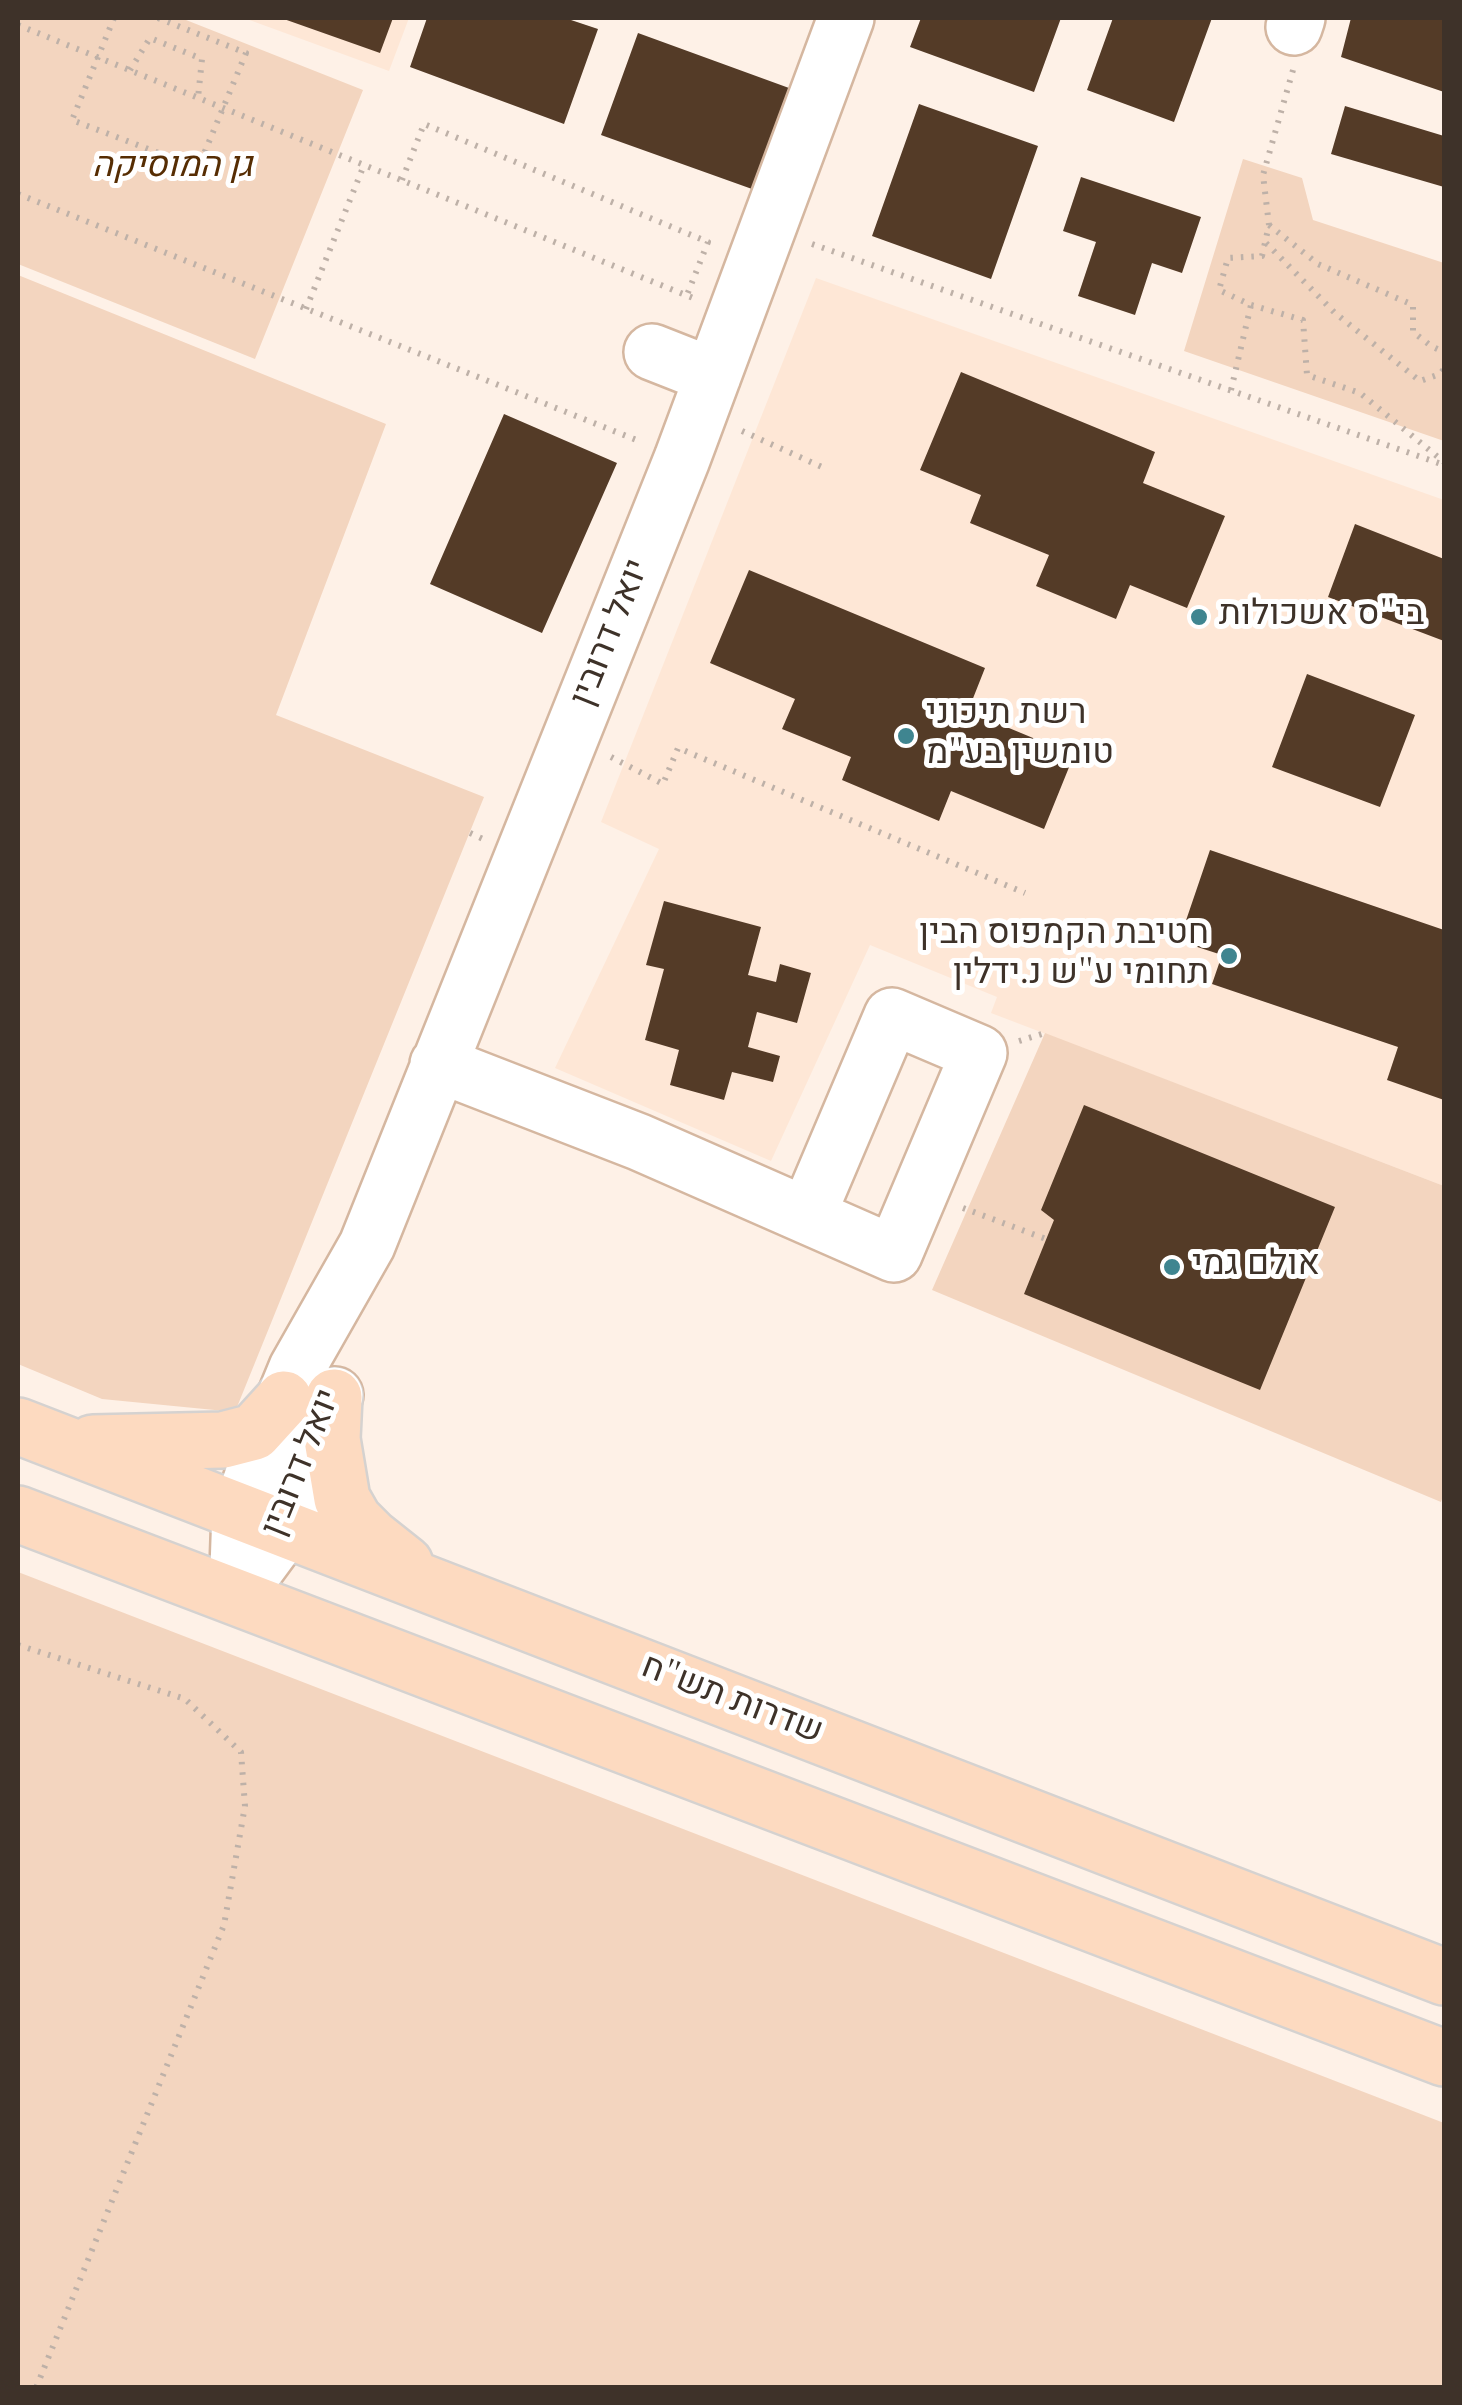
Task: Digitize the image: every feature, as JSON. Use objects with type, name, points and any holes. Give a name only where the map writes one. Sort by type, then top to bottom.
[{"type":"main road","points":[[39,1434],[224,1440],[254,1432],[309,1398],[332,1439],[342,1499],[354,1520],[444,1592]]},
{"type":"main road","name":"שדרות תש\"ח","points":[[39,1434],[1444,1977]]},
{"type":"main road","points":[[18,1514],[1444,2058]]},
{"type":"street","name":"יואל דרובין","points":[[236,1596],[366,1245],[698,417],[711,305],[768,229],[836,21]]},
{"type":"street","points":[[652,352],[698,417]]},
{"type":"street","points":[[438,1064],[639,1142],[807,1216],[894,1254],[979,1054],[892,1016],[807,1216]]},
{"type":"path","points":[[114,18],[72,120],[198,168],[246,53],[158,18]]},
{"type":"path","points":[[1295,22],[1302,38],[1263,175],[1269,226],[1266,243],[1262,256],[1228,258],[1218,290],[1251,305],[1303,320],[1307,375],[1360,394],[1444,464]]},
{"type":"path","points":[[18,25],[711,305],[708,242],[424,124],[402,180]]},
{"type":"path","points":[[130,70],[150,38],[202,60],[198,98]]},
{"type":"path","points":[[306,309],[364,165]]},
{"type":"path","points":[[18,194],[306,309],[698,417],[755,436],[822,468]]},
{"type":"path","points":[[1269,226],[1318,264],[1414,305],[1413,332],[1444,352]]},
{"type":"path","points":[[768,229],[1444,464]]},
{"type":"path","points":[[1266,243],[1335,313],[1420,380],[1440,374],[1444,368]]},
{"type":"path","points":[[1231,390],[1251,305]]},
{"type":"path","points":[[571,740],[624,762],[663,784],[678,748],[1025,893]]},
{"type":"path","points":[[921,1190],[1046,1239]]},
{"type":"path","points":[[18,1645],[186,1699],[241,1752],[245,1806],[224,1925],[36,2388]]},
{"type":"shaded area","points":[[244,18],[409,18],[389,71]]},
{"type":"shaded area","points":[[816,278],[1444,500],[1444,1186],[991,1013],[997,997],[870,945],[771,1161],[555,1068],[659,849],[601,822]]},
{"type":"green space","name":"גן המוסיקה","points":[[18,18],[181,18],[363,90],[255,359],[18,264]]},
{"type":"green space","points":[[1243,159],[1302,178],[1313,220],[1444,263],[1444,441],[1184,351]]},
{"type":"green space","points":[[18,275],[386,424],[276,715],[484,797],[235,1412],[102,1399],[18,1364]]},
{"type":"green space","points":[[1045,1033],[1444,1186],[1441,1502],[932,1290]]},
{"type":"green space","points":[[18,1572],[1444,2123],[1444,2387],[18,2387]]},
{"type":"building","points":[[281,18],[393,18],[380,53]]},
{"type":"building","points":[[427,18],[565,18],[598,29],[564,124],[410,67]]},
{"type":"building","points":[[921,18],[1061,18],[1034,92],[910,47]]},
{"type":"building","points":[[1113,18],[1212,18],[1174,122],[1087,90]]},
{"type":"building","points":[[1351,18],[1444,18],[1444,92],[1341,57]]},
{"type":"building","points":[[638,33],[789,88],[752,189],[601,135]]},
{"type":"building","points":[[919,104],[1038,146],[991,279],[872,236]]},
{"type":"building","points":[[1345,106],[1444,136],[1444,187],[1331,154]]},
{"type":"building","points":[[1081,177],[1201,217],[1182,273],[1152,263],[1135,315],[1078,296],[1096,242],[1063,231]]},
{"type":"building","points":[[961,372],[1155,452],[1143,483],[1225,516],[1187,608],[1130,585],[1116,619],[1036,586],[1049,555],[970,523],[981,495],[920,470]]},
{"type":"building","points":[[504,414],[617,463],[542,633],[430,584]]},
{"type":"building","points":[[1355,524],[1444,559],[1444,641],[1328,597]]},
{"type":"building","points":[[749,570],[985,668],[968,711],[1074,755],[1044,829],[951,791],[939,821],[842,780],[851,757],[782,729],[795,699],[710,663]]},
{"type":"building","points":[[1307,674],[1415,715],[1380,807],[1272,767]]},
{"type":"building","points":[[1210,850],[1444,930],[1444,1100],[1387,1080],[1398,1047],[1212,984],[1222,955],[1179,941]]},
{"type":"building","points":[[664,901],[761,927],[748,975],[776,982],[780,964],[811,973],[797,1023],[757,1012],[748,1047],[780,1056],[773,1082],[732,1072],[724,1100],[670,1085],[679,1050],[645,1040],[664,969],[646,965]]},
{"type":"building","name":"אולם גמי","points":[[1084,1105],[1335,1207],[1260,1390],[1024,1294],[1054,1220],[1041,1210]]},
{"type":"place","name":"בי\"ס אשכולות","points":[[1199,617]]},
{"type":"place","name":"רשת תיכוני טומשין בע\"מ","points":[[906,736]]},
{"type":"place","name":"חטיבת הקמפוס הבין תחומי ע\"ש נ.ידלין","points":[[1229,956]]},
{"type":"place","name":"אולם גמי","points":[[1172,1267]]}]
